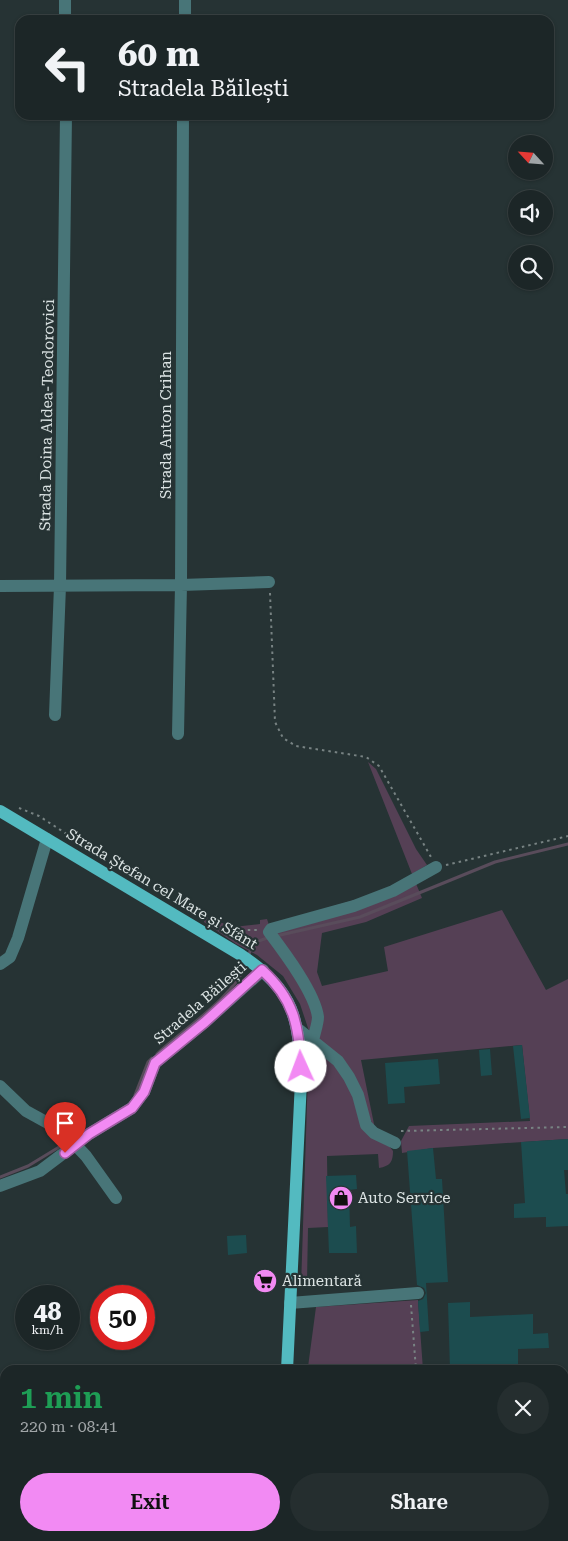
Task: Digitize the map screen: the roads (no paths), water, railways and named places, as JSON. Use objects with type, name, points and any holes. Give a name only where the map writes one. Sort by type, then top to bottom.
[{"type":"main road","name":"Strada Ștefan cel Mare și Sfânt","points":[[0,811],[241,955],[259,967],[287,1000],[298,1029],[301,1081],[287,1365]]},
{"type":"street","points":[[65,0],[65,15]]},
{"type":"street","points":[[185,0],[185,15]]},
{"type":"street","name":"Strada Doina Aldea-Teodorovici","points":[[55,715],[60,586],[66,120]]},
{"type":"street","name":"Strada Anton Crihan","points":[[178,734],[181,585],[183,120]]},
{"type":"street","points":[[0,586],[181,585],[270,582]]},
{"type":"street","points":[[0,964],[10,957],[18,938],[46,839]]},
{"type":"street","name":"Strada Ștefan cel Mare și Sfânt","points":[[313,1040],[318,1018],[312,1000],[294,966],[272,935],[393,891],[436,867]]},
{"type":"street","name":"Stradela Băilești","points":[[0,1186],[40,1170],[89,1134],[132,1108],[144,1092],[155,1063],[205,1022],[259,967]]},
{"type":"street","points":[[298,1029],[338,1061],[358,1095],[366,1126],[374,1133],[398,1137]]},
{"type":"street","points":[[0,1086],[26,1110],[66,1135],[92,1164],[116,1198]]},
{"type":"street","points":[[290,1303],[414,1294]]},
{"type":"waterway","points":[[276,936],[360,917],[495,862],[568,844]]},
{"type":"waterway","points":[[248,957],[253,943],[270,937]]},
{"type":"waterway","points":[[157,1054],[220,1000],[231,988],[246,963]]},
{"type":"waterway","points":[[135,1095],[148,1062],[152,1058]]},
{"type":"waterway","points":[[0,1177],[28,1166],[69,1141]]},
{"type":"place","name":"Auto Service","points":[[341,1198]]},
{"type":"place","name":"Alimentară","points":[[265,1281]]}]
